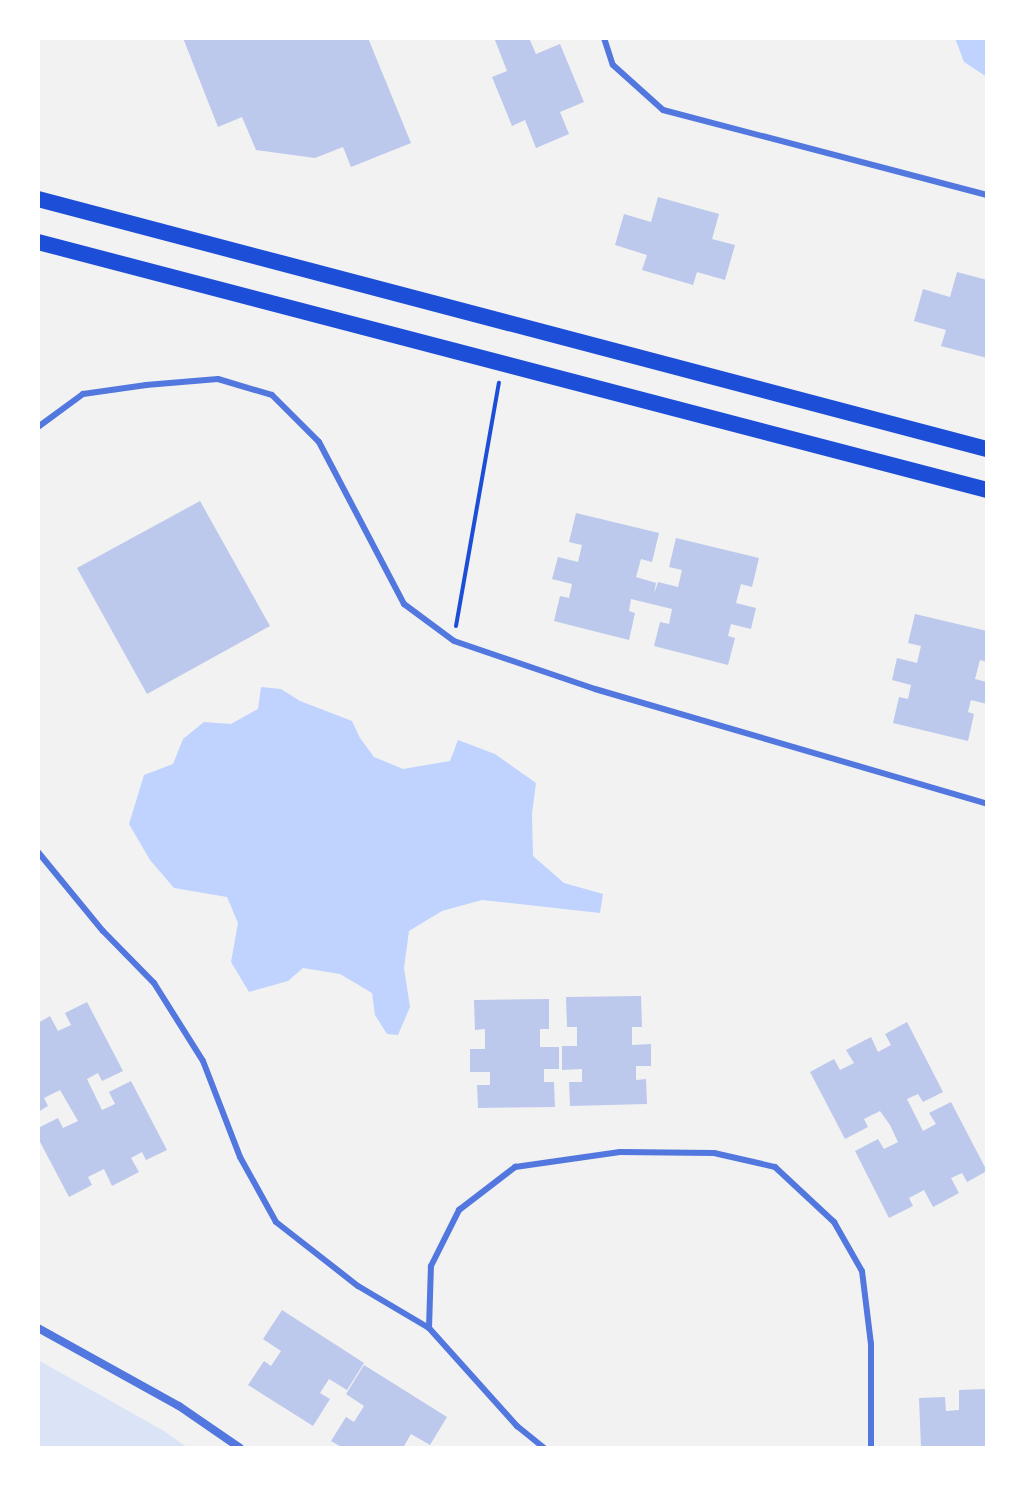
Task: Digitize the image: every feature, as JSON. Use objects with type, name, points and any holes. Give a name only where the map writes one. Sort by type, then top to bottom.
[{"type":"main road","points":[[38,199],[987,449]]},
{"type":"main road","points":[[38,242],[987,490]]},
{"type":"street","points":[[38,1328],[179,1406],[240,1448]]},
{"type":"lane","points":[[604,38],[613,65],[663,110],[987,195]]},
{"type":"lane","points":[[38,427],[83,394],[146,385],[218,379],[272,395],[319,442],[404,604],[454,641],[595,689],[987,804]]},
{"type":"lane","points":[[38,852],[92,919],[154,983],[203,1061],[240,1157],[276,1222],[358,1286],[429,1328],[517,1426],[544,1448]]},
{"type":"lane","points":[[429,1328],[431,1266],[459,1210],[515,1167],[620,1152],[714,1153],[775,1167],[834,1222],[862,1271],[871,1344],[871,1448]]},
{"type":"path","points":[[454,641],[503,363]]},
{"type":"shaded area","points":[[38,1360],[164,1431],[188,1448],[38,1448]]},
{"type":"water","points":[[955,38],[987,38],[987,77],[964,62]]},
{"type":"water","points":[[261,687],[281,689],[300,701],[352,721],[374,757],[403,769],[450,761],[458,740],[495,754],[536,783],[532,814],[533,856],[564,883],[603,894],[600,913],[482,900],[442,911],[409,931],[404,968],[410,1007],[398,1035],[387,1034],[375,1015],[372,993],[340,974],[303,968],[288,981],[249,992],[231,962],[238,923],[227,897],[174,888],[150,860],[129,824],[144,775],[173,764],[183,739],[204,722],[231,724],[258,709]]},
{"type":"building","points":[[183,38],[368,38],[411,143],[351,167],[343,147],[315,158],[256,150],[242,117],[218,127]]},
{"type":"building","points":[[529,38],[536,54],[560,44],[584,102],[560,112],[569,134],[536,148],[525,120],[512,126],[492,77],[507,71],[495,40]]},
{"type":"building","points":[[658,197],[719,214],[712,239],[735,245],[725,280],[697,272],[693,285],[642,270],[647,255],[615,245],[624,214],[651,222]]},
{"type":"building","points":[[957,272],[987,280],[987,358],[941,346],[946,330],[914,321],[923,289],[950,297]]},
{"type":"building","points":[[200,501],[270,626],[147,694],[77,568]]},
{"type":"building","points":[[576,513],[659,533],[652,562],[641,559],[636,577],[656,583],[654,594],[658,582],[678,587],[682,570],[669,567],[676,538],[759,558],[752,587],[741,584],[736,603],[756,608],[751,629],[731,624],[728,636],[735,638],[728,665],[654,646],[660,622],[669,624],[672,609],[631,599],[629,611],[635,613],[629,640],[554,621],[560,596],[569,598],[572,584],[552,579],[558,557],[578,562],[582,545],[569,542]]},
{"type":"building","points":[[915,614],[987,631],[987,662],[980,660],[975,679],[987,682],[987,704],[971,700],[968,712],[974,714],[968,741],[893,723],[899,697],[908,699],[911,685],[892,680],[897,658],[917,663],[921,646],[908,643]]},
{"type":"building","points":[[641,996],[642,1027],[632,1027],[632,1045],[651,1044],[651,1066],[636,1066],[636,1080],[646,1079],[647,1104],[570,1106],[569,1082],[582,1082],[582,1069],[562,1070],[562,1046],[577,1046],[577,1027],[567,1027],[566,997]]},
{"type":"building","points":[[549,999],[549,1029],[540,1029],[540,1047],[559,1047],[559,1069],[544,1069],[544,1082],[554,1082],[555,1107],[478,1108],[477,1085],[490,1085],[490,1072],[470,1072],[470,1049],[485,1049],[485,1029],[475,1030],[474,1000]]},
{"type":"building","points":[[87,1002],[123,1071],[102,1081],[98,1073],[87,1079],[102,1110],[115,1104],[109,1092],[131,1081],[167,1150],[146,1160],[142,1152],[131,1158],[139,1172],[112,1186],[104,1169],[88,1177],[92,1185],[69,1197],[38,1138],[38,1128],[58,1118],[63,1128],[78,1121],[60,1090],[44,1098],[48,1106],[38,1112],[38,1023],[50,1016],[58,1031],[71,1025],[65,1013]]},
{"type":"building","points":[[907,1022],[943,1092],[923,1102],[918,1094],[907,1099],[923,1131],[936,1124],[929,1113],[951,1102],[987,1171],[967,1182],[962,1173],[951,1178],[959,1193],[933,1207],[924,1190],[909,1198],[913,1206],[889,1218],[855,1151],[878,1139],[884,1149],[898,1142],[890,1125],[880,1111],[864,1119],[868,1127],[845,1139],[810,1072],[834,1059],[840,1070],[854,1063],[846,1050],[871,1037],[878,1052],[891,1045],[885,1034]]},
{"type":"building","points":[[282,1310],[364,1363],[347,1390],[329,1379],[320,1393],[330,1399],[313,1426],[248,1385],[264,1361],[271,1366],[281,1351],[263,1339]]},
{"type":"building","points":[[364,1365],[447,1417],[430,1445],[411,1434],[403,1448],[343,1448],[331,1441],[346,1417],[354,1422],[364,1406],[346,1394]]},
{"type":"building","points":[[986,1389],[987,1448],[921,1448],[919,1398],[945,1397],[946,1411],[959,1410],[959,1390]]}]
